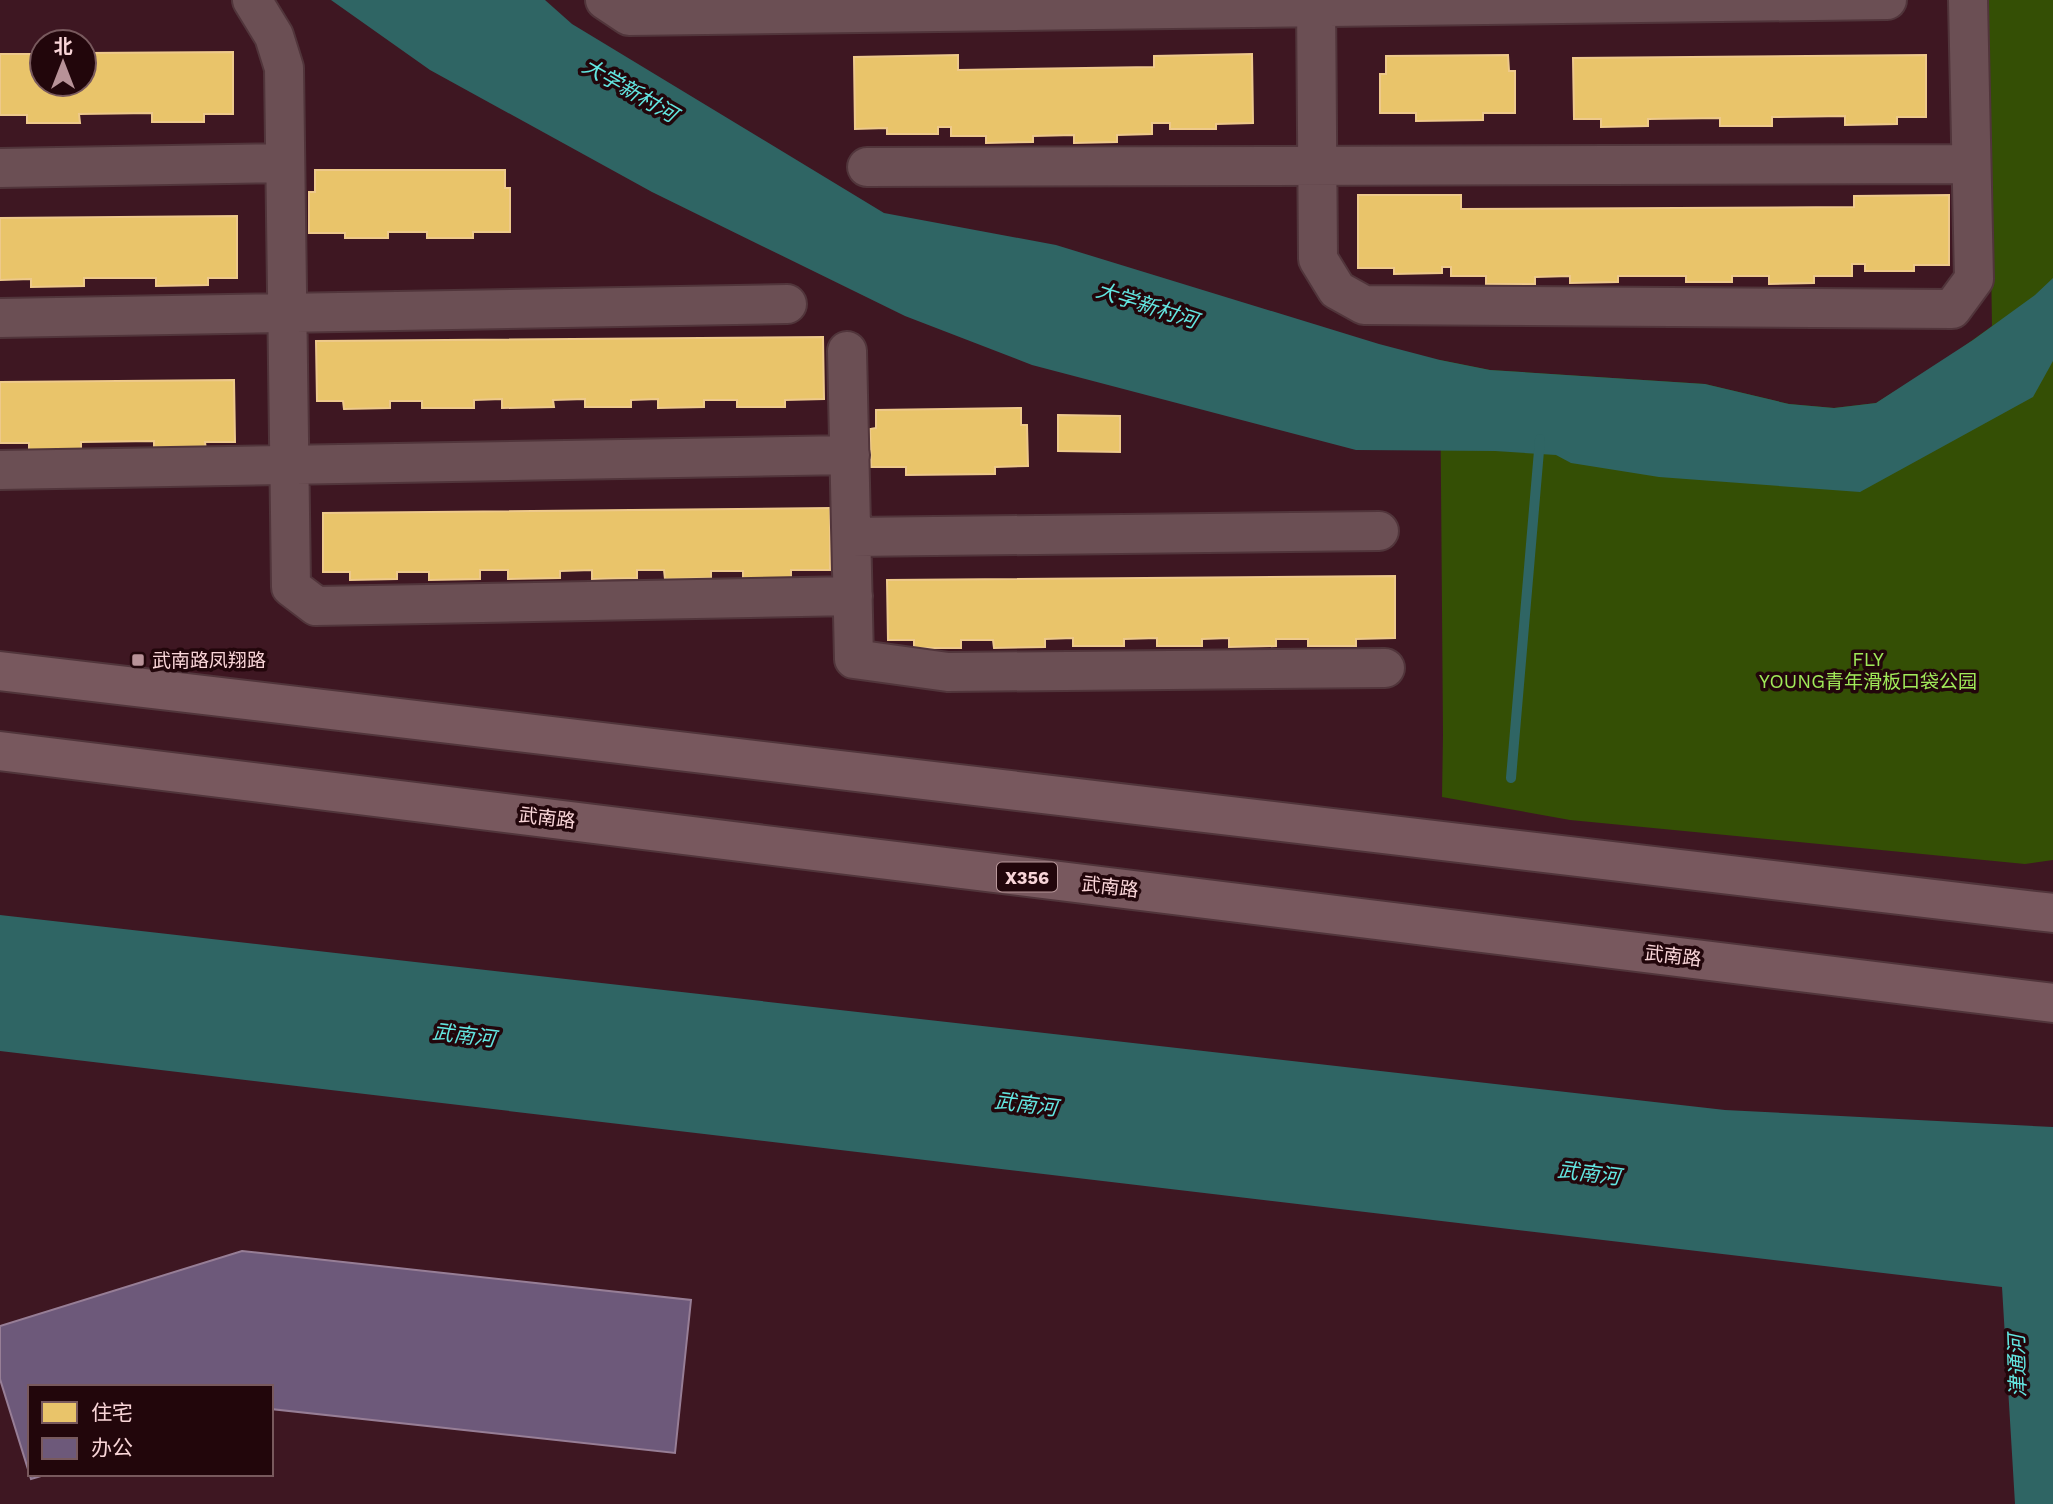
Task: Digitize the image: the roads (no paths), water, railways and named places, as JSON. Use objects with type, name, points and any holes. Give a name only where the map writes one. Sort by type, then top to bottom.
[{"type":"main road","points":[[0,671],[2053,913]]},
{"type":"main road","name":"武南路","points":[[0,751],[2042,1003]]},
{"type":"lane","points":[[252,0],[274,36],[284,68],[291,587],[316,606],[853,596]]},
{"type":"lane","points":[[606,0],[629,16],[1316,4],[1887,0]]},
{"type":"lane","points":[[1316,4],[1318,259],[1337,290],[1364,305],[1952,309],[1974,279],[1968,0]]},
{"type":"lane","points":[[0,168],[285,163]]},
{"type":"lane","points":[[867,167],[1971,164]]},
{"type":"lane","points":[[0,318],[788,304]]},
{"type":"lane","points":[[847,351],[855,659],[961,672],[1385,668]]},
{"type":"lane","points":[[0,470],[850,455]]},
{"type":"lane","points":[[852,537],[1379,531]]},
{"type":"water","points":[[331,0],[545,0],[572,24],[884,213],[1056,245],[1379,344],[1440,360],[1490,370],[1705,384],[1789,404],[1834,408],[1876,403],[1973,340],[2035,295],[2053,278],[2053,361],[2033,397],[1860,492],[1659,477],[1571,463],[1556,455],[1495,451],[1356,450],[1032,365],[905,316],[652,192],[430,70]]},
{"type":"water","points":[[0,915],[1725,1110],[2053,1127],[2053,1504],[2015,1504],[2002,1287],[0,1051]]},
{"type":"waterway","name":"大学新村河","points":[[1511,778],[1540,439]]},
{"type":"place","name":"武南路凤翔路","points":[[138,660]]},
{"type":"park label","name":"FLY YOUNG青年滑板口袋公园","points":[[1868,670]]},
{"type":"water label","name":"武南河","points":[[464,1035]]},
{"type":"water label","name":"武南河","points":[[1026,1104]]},
{"type":"water label","name":"武南河","points":[[1589,1173]]},
{"type":"water label","name":"津通河","points":[[2017,1366]]}]
